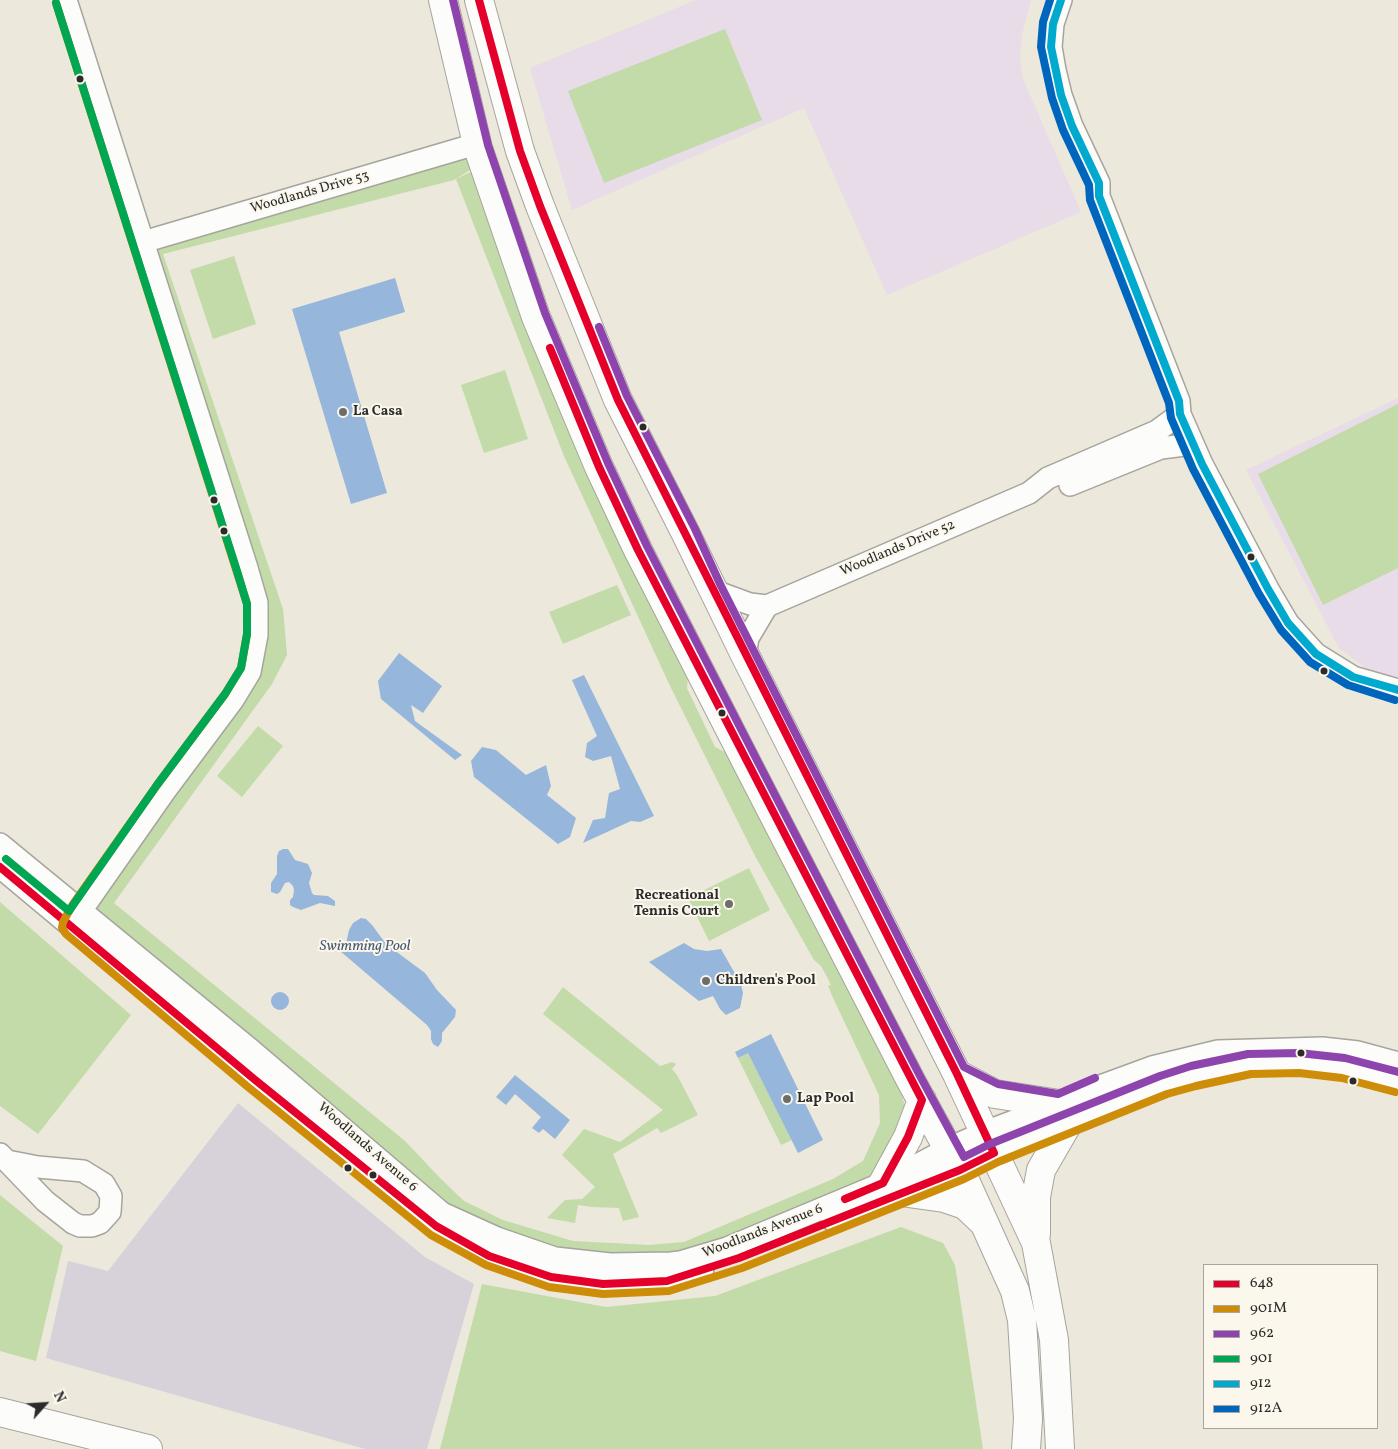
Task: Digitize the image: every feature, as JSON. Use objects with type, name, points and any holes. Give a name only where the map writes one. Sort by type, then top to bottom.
[{"type":"main road","points":[[443,0],[478,148],[536,317],[599,467],[638,550],[940,1136],[954,1159],[1015,1292],[1022,1320],[1028,1419],[1026,1449]]},
{"type":"main road","points":[[479,0],[520,151],[540,206],[618,400],[956,1074],[1036,1243]]},
{"type":"main road","points":[[536,317],[542,300],[542,290],[518,217],[521,210],[540,206]]},
{"type":"main road","points":[[956,1074],[995,1094],[1063,1114],[1041,1170],[1036,1197],[1036,1243],[1054,1340],[1060,1449]]},
{"type":"main road","points":[[922,1100],[892,1188],[944,1198],[964,1205],[984,1223]]},
{"type":"main road","points":[[0,1412],[148,1449]]},
{"type":"street","points":[[66,0],[257,603],[257,635],[250,672],[233,700],[165,791],[76,918]]},
{"type":"street","points":[[1048,0],[1043,17],[1041,57],[1057,109],[1089,187],[1099,196]]},
{"type":"street","points":[[1061,0],[1053,24],[1052,47],[1054,70],[1061,95],[1072,126],[1099,183],[1099,196],[1179,401],[1180,414],[1193,444],[1268,589],[1288,622],[1316,654],[1353,677],[1398,690]]},
{"type":"street","name":"Woodlands Drive 53","points":[[143,242],[466,147],[478,148]]},
{"type":"street","name":"Woodlands Drive 52","points":[[767,606],[1029,493],[1048,478],[1157,431],[1180,414]]},
{"type":"street","name":"Woodlands Drive 52","points":[[1029,493],[1053,491],[1161,448],[1193,444]]},
{"type":"street","points":[[712,590],[750,604],[767,606],[748,638],[745,655]]},
{"type":"street","name":"Woodlands Avenue 6","points":[[0,844],[76,918]]},
{"type":"street","name":"Woodlands Avenue 6","points":[[0,867],[76,918],[250,1049],[442,1213],[497,1238],[555,1258],[610,1264],[680,1262],[727,1248],[892,1188],[989,1142],[1063,1114],[1193,1076],[1250,1064],[1299,1063],[1344,1068],[1398,1082]]},
{"type":"street","name":"Woodlands Avenue 6","points":[[1063,1114],[1092,1089],[1152,1067],[1218,1051],[1322,1048],[1358,1052],[1398,1063]]},
{"type":"shaded area","points":[[696,0],[1031,0],[1022,35],[1020,59],[1023,79],[1081,212],[887,295],[804,108],[572,210],[530,68]]},
{"type":"shaded area","points":[[1398,398],[1398,677],[1368,670],[1339,648],[1246,470]]},
{"type":"shaded area","points":[[238,1103],[425,1257],[474,1284],[427,1449],[365,1449],[46,1358],[68,1261],[108,1271]]},
{"type":"green space","points":[[725,29],[762,120],[604,183],[568,91]]},
{"type":"green space","points":[[471,146],[475,167],[454,180],[163,254],[283,609],[287,655],[272,684],[114,903],[405,1141],[464,1201],[503,1220],[573,1241],[649,1245],[684,1242],[833,1179],[863,1161],[880,1123],[879,1095],[834,1000],[828,986],[831,985],[826,975],[821,966],[814,960],[755,856],[670,686],[564,456],[456,179],[479,168],[688,676],[687,688],[715,747],[727,753],[773,846],[817,924],[900,1086],[905,1108],[878,1179],[671,1263],[558,1255],[443,1211],[84,910],[233,700],[257,635],[143,242]]},
{"type":"green space","points":[[234,256],[256,324],[213,339],[190,270]]},
{"type":"green space","points":[[505,370],[528,439],[484,453],[461,385]]},
{"type":"green space","points":[[1398,404],[1398,568],[1323,605],[1258,474]]},
{"type":"green space","points":[[617,585],[631,615],[563,644],[549,612]]},
{"type":"green space","points":[[258,726],[283,746],[242,797],[217,776]]},
{"type":"green space","name":"Recreational Tennis Court","points":[[749,868],[770,910],[709,941],[688,898]]},
{"type":"green space","points":[[0,902],[131,1015],[38,1134],[0,1106]]},
{"type":"green space","points":[[563,987],[660,1066],[672,1062],[676,1064],[672,1069],[698,1115],[661,1133],[657,1128],[613,1154],[639,1217],[623,1221],[619,1208],[578,1205],[575,1223],[547,1218],[565,1200],[582,1199],[595,1187],[562,1155],[584,1129],[620,1142],[663,1110],[543,1014]]},
{"type":"green space","points":[[748,1053],[792,1140],[781,1145],[738,1058]]},
{"type":"green space","points":[[0,1195],[63,1246],[36,1361],[0,1351]]},
{"type":"green space","points":[[901,1227],[943,1243],[955,1265],[983,1449],[440,1449],[482,1284],[606,1307],[715,1296]]},
{"type":"water","name":"La Casa","points":[[395,278],[405,312],[339,332],[387,493],[351,504],[292,309]]},
{"type":"water","points":[[399,653],[442,686],[423,713],[411,705],[415,721],[462,755],[455,760],[381,699],[378,681]]},
{"type":"water","points":[[584,675],[654,816],[640,822],[631,821],[583,843],[593,820],[605,818],[609,793],[620,789],[611,756],[593,761],[585,757],[587,743],[597,736],[572,680]]},
{"type":"water","points":[[482,747],[496,750],[526,775],[546,765],[551,786],[547,795],[576,818],[570,837],[558,844],[474,777],[471,761]]},
{"type":"water","points":[[288,849],[295,860],[308,864],[312,873],[309,883],[312,893],[314,895],[328,896],[335,901],[335,906],[320,903],[301,910],[293,907],[290,905],[290,900],[293,897],[294,890],[289,882],[285,883],[277,894],[271,892],[271,883],[277,874],[277,856],[279,851]]},
{"type":"water","name":"Swimming Pool","points":[[361,918],[366,919],[372,925],[386,944],[425,973],[437,990],[456,1010],[455,1017],[442,1033],[442,1041],[438,1047],[433,1044],[431,1031],[427,1025],[340,951],[346,944],[349,930],[353,923]]},
{"type":"water","name":"Children's Pool","points":[[684,943],[694,949],[707,951],[721,949],[741,984],[743,993],[740,1008],[726,1015],[720,1009],[713,996],[699,1001],[649,962]]},
{"type":"water","points":[[276,992],[284,992],[289,997],[287,1008],[276,1010],[271,1005],[271,997]]},
{"type":"water","name":"Lap Pool","points":[[771,1034],[823,1140],[798,1153],[748,1053],[738,1058],[735,1052]]},
{"type":"water","points":[[515,1075],[570,1120],[555,1139],[543,1129],[539,1133],[532,1128],[541,1117],[515,1094],[506,1105],[496,1097]]},
{"type":"transit line","name":"962","points":[[453,0],[488,145],[545,313],[608,463],[647,546],[920,1076],[964,1157],[990,1144],[1160,1076],[1191,1066],[1248,1054],[1299,1053],[1345,1058],[1398,1072]]},
{"type":"transit line","name":"648","points":[[0,867],[254,1079],[436,1226],[489,1256],[551,1277],[603,1284],[667,1281],[739,1258],[960,1170],[994,1153],[957,1074],[618,400],[540,206],[520,151],[479,0]]},
{"type":"transit line","name":"912A","points":[[1050,0],[1043,22],[1041,47],[1052,98],[1063,130],[1089,185],[1090,200],[1169,403],[1171,418],[1193,469],[1259,594],[1281,630],[1310,662],[1348,685],[1395,700]]},
{"type":"transit line","name":"912","points":[[1061,0],[1053,24],[1051,47],[1061,95],[1072,126],[1099,183],[1099,196],[1179,401],[1180,414],[1202,464],[1288,623],[1316,654],[1353,677],[1398,690]]},
{"type":"transit line","name":"901M","points":[[56,3],[247,604],[247,634],[241,668],[225,694],[157,785],[73,904],[63,922],[62,928],[66,934],[248,1087],[431,1235],[486,1265],[549,1287],[603,1294],[669,1291],[742,1268],[964,1179],[998,1162],[1167,1094],[1196,1086],[1251,1074],[1299,1073],[1342,1078],[1395,1092]]},
{"type":"transit line","name":"901","points":[[6,859],[69,911],[157,785],[225,694],[241,668],[247,634],[247,604],[56,3]]},
{"type":"transit line","name":"962","points":[[599,327],[627,396],[964,1067],[998,1084],[1058,1094],[1095,1078]]},
{"type":"transit line","name":"648","points":[[550,348],[599,467],[638,550],[922,1100],[908,1137],[883,1183],[845,1199]]},
{"type":"place","name":"La Casa","points":[[343,412]]},
{"type":"place","name":"Recreational Tennis Court","points":[[729,904]]},
{"type":"place","name":"Children's Pool","points":[[706,981]]},
{"type":"place","name":"Lap Pool","points":[[787,1099]]}]
